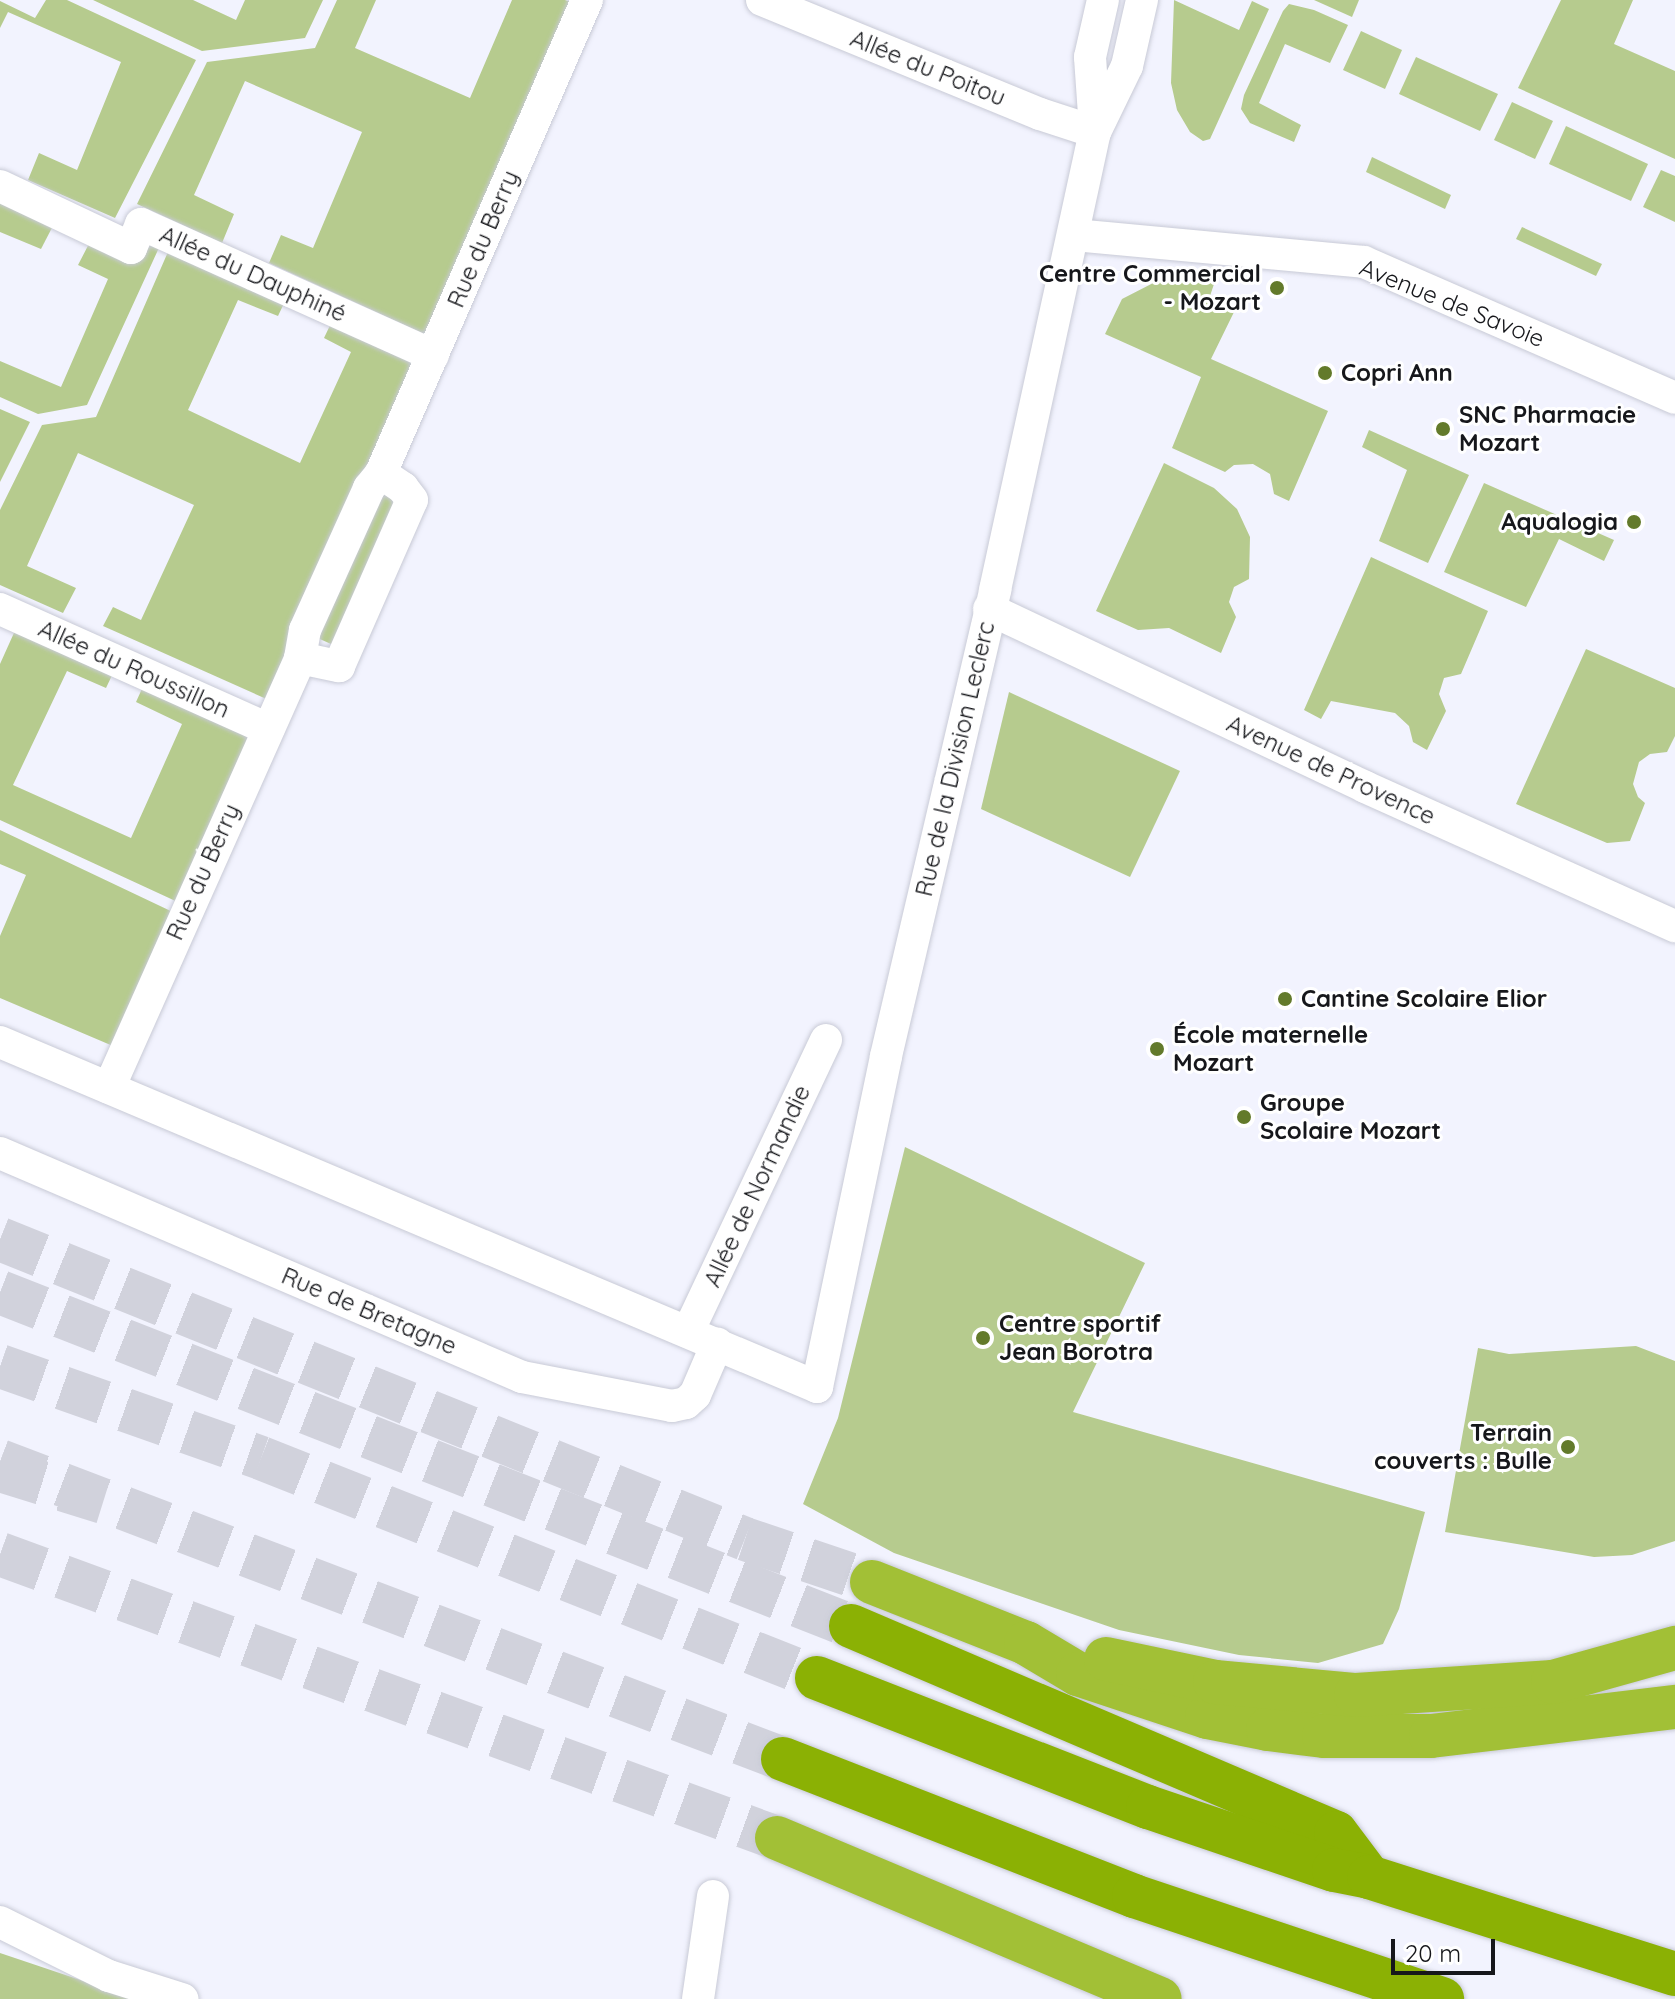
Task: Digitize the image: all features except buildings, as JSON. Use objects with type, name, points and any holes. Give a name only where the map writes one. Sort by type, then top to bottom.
[{"type":"highway","points":[[872,1582],[1026,1643],[1078,1674],[1207,1717],[1324,1736],[1431,1736],[1675,1707]]},
{"type":"highway","points":[[851,1626],[1336,1833],[1369,1877]]},
{"type":"highway","points":[[1026,1643],[1215,1682],[1356,1695],[1553,1682],[1675,1648]]},
{"type":"highway","points":[[817,1678],[1148,1807],[1334,1870],[1369,1877],[1675,1974]]},
{"type":"highway","points":[[783,1759],[1134,1896],[1442,1999]]},
{"type":"highway","points":[[777,1838],[1160,1999]]},
{"type":"street","name":"Allée du Poitou","points":[[762,0],[1040,114],[1095,132]]},
{"type":"street","name":"Rue de la Division Leclerc","points":[[1095,132],[1090,57],[1103,0]]},
{"type":"street","name":"Rue de la Division Leclerc","points":[[703,1338],[817,1387],[886,1056],[1095,132],[1127,66],[1142,0]]},
{"type":"street","name":"Rue du Berry","points":[[109,1088],[300,658],[305,630],[369,488],[381,473],[433,355],[583,1]]},
{"type":"street","name":"Allée du Dauphiné","points":[[0,186],[131,248],[141,224],[433,355]]},
{"type":"street","name":"Avenue de Savoie","points":[[1074,235],[1364,262],[1675,398]]},
{"type":"street","points":[[300,658],[325,666],[339,666],[412,500],[403,488],[381,473]]},
{"type":"street","name":"Allée du Roussillon","points":[[0,609],[268,729]]},
{"type":"street","name":"Avenue de Provence","points":[[989,609],[1365,787],[1675,926]]},
{"type":"street","name":"Allée de Normandie","points":[[703,1338],[826,1040]]},
{"type":"street","points":[[0,1042],[703,1338]]},
{"type":"street","name":"Rue de Bretagne","points":[[0,1153],[522,1377],[672,1406],[686,1403],[695,1395],[703,1338]]},
{"type":"street","points":[[698,1999],[713,1896]]},
{"type":"street","points":[[0,1922],[109,1976],[182,1999]]},
{"type":"green space","points":[[46,0],[67,0],[196,60],[115,218],[28,180],[39,153],[77,170],[121,62],[8,12],[0,28],[0,1],[35,18]]},
{"type":"green space","points":[[93,0],[193,0],[236,20],[245,0],[323,0],[305,38],[202,51]]},
{"type":"green space","points":[[337,0],[376,0],[355,48],[470,98],[512,0],[565,0],[578,5],[433,338],[269,263],[281,235],[313,248],[362,132],[245,81],[194,195],[234,214],[222,243],[137,204],[207,62],[315,48]]},
{"type":"green space","points":[[1174,0],[1239,30],[1252,1],[1269,9],[1210,139],[1203,141],[1190,132],[1177,110],[1171,83]]},
{"type":"green space","points":[[1314,0],[1359,0],[1352,17]]},
{"type":"green space","points":[[1561,0],[1633,0],[1614,44],[1675,71],[1675,159],[1518,88]]},
{"type":"green space","points":[[1289,4],[1314,10],[1348,25],[1330,63],[1285,44],[1259,103],[1301,125],[1294,142],[1250,123],[1241,109],[1244,95]]},
{"type":"green space","points":[[1361,31],[1402,50],[1385,89],[1343,70]]},
{"type":"green space","points":[[1416,57],[1498,94],[1480,131],[1399,94]]},
{"type":"green space","points":[[1512,102],[1553,121],[1535,159],[1494,140]]},
{"type":"green space","points":[[1566,126],[1648,164],[1631,201],[1549,164]]},
{"type":"green space","points":[[1372,157],[1451,195],[1445,209],[1366,172]]},
{"type":"green space","points":[[1661,170],[1675,176],[1675,222],[1643,207]]},
{"type":"green space","points":[[0,194],[56,220],[41,249],[0,232]]},
{"type":"green space","points":[[1522,227],[1602,264],[1596,276],[1516,239]]},
{"type":"green space","points":[[144,231],[163,239],[87,405],[38,414],[0,397],[0,361],[61,387],[108,279],[78,265],[92,238]]},
{"type":"green space","points":[[171,245],[287,297],[278,316],[238,300],[188,410],[300,463],[351,352],[324,338],[334,317],[422,358],[271,701],[103,626],[113,607],[141,620],[194,505],[78,453],[27,566],[76,588],[63,613],[0,585],[0,510],[42,425],[96,417]]},
{"type":"green space","points":[[1188,276],[1214,284],[1209,299],[1234,312],[1211,359],[1328,411],[1289,501],[1274,494],[1270,474],[1253,464],[1234,465],[1225,472],[1172,448],[1201,377],[1105,334],[1122,299],[1161,279]]},
{"type":"green space","points":[[0,409],[30,422],[0,482]]},
{"type":"green space","points":[[1369,430],[1469,475],[1428,563],[1379,541],[1407,470],[1362,447]]},
{"type":"green space","points":[[1164,463],[1214,488],[1237,509],[1250,537],[1249,579],[1234,587],[1229,602],[1236,617],[1221,653],[1169,628],[1138,630],[1096,611]]},
{"type":"green space","points":[[1484,483],[1614,540],[1604,561],[1559,539],[1526,607],[1444,572]]},
{"type":"green space","points":[[375,491],[402,502],[340,648],[313,636]]},
{"type":"green space","points":[[1371,557],[1488,611],[1461,674],[1444,678],[1439,694],[1446,711],[1427,750],[1413,742],[1409,726],[1395,713],[1331,701],[1321,719],[1304,710]]},
{"type":"green space","points":[[18,624],[115,669],[106,688],[67,671],[13,785],[131,838],[182,724],[136,702],[145,682],[257,731],[182,904],[0,820],[0,664]]},
{"type":"green space","points":[[1586,649],[1675,688],[1675,736],[1667,752],[1650,754],[1639,762],[1633,784],[1638,797],[1645,803],[1630,841],[1607,843],[1516,804]]},
{"type":"green space","points":[[1009,692],[1180,771],[1130,877],[981,809]]},
{"type":"green space","points":[[0,830],[177,914],[120,1049],[0,998],[0,936],[26,875],[0,864]]},
{"type":"green space","name":"Centre sportif Jean Borotra","points":[[905,1147],[1145,1263],[1073,1412],[1425,1512],[1399,1609],[1383,1644],[1318,1663],[1239,1655],[1119,1630],[894,1553],[803,1504],[838,1418]]},
{"type":"green space","name":"Terrain couverts : Bulle","points":[[1636,1346],[1675,1361],[1675,1541],[1632,1555],[1594,1557],[1445,1532],[1478,1348],[1509,1354]]},
{"type":"green space","points":[[0,1953],[137,1999],[0,1999]]},
{"type":"tunnel","points":[[0,1239],[745,1539],[872,1582]]},
{"type":"tunnel","points":[[0,1292],[851,1626]]},
{"type":"tunnel","points":[[0,1366],[261,1458],[817,1678]]},
{"type":"tunnel","points":[[0,1461],[783,1759]]},
{"type":"tunnel","points":[[0,1470],[103,1502]]},
{"type":"tunnel","points":[[0,1554],[777,1838]]},
{"type":"place","name":"Centre Commercial - Mozart","points":[[1277,288]]},
{"type":"place","name":"Copri Ann","points":[[1325,373]]},
{"type":"place","name":"SNC Pharmacie Mozart","points":[[1443,429]]},
{"type":"place","name":"Aqualogia","points":[[1634,522]]},
{"type":"place","name":"Cantine Scolaire Elior","points":[[1285,999]]},
{"type":"place","name":"École maternelle Mozart","points":[[1157,1049]]},
{"type":"place","name":"Groupe Scolaire Mozart","points":[[1244,1117]]},
{"type":"place","name":"Centre sportif Jean Borotra","points":[[983,1338]]},
{"type":"place","name":"Terrain couverts : Bulle","points":[[1568,1447]]}]
